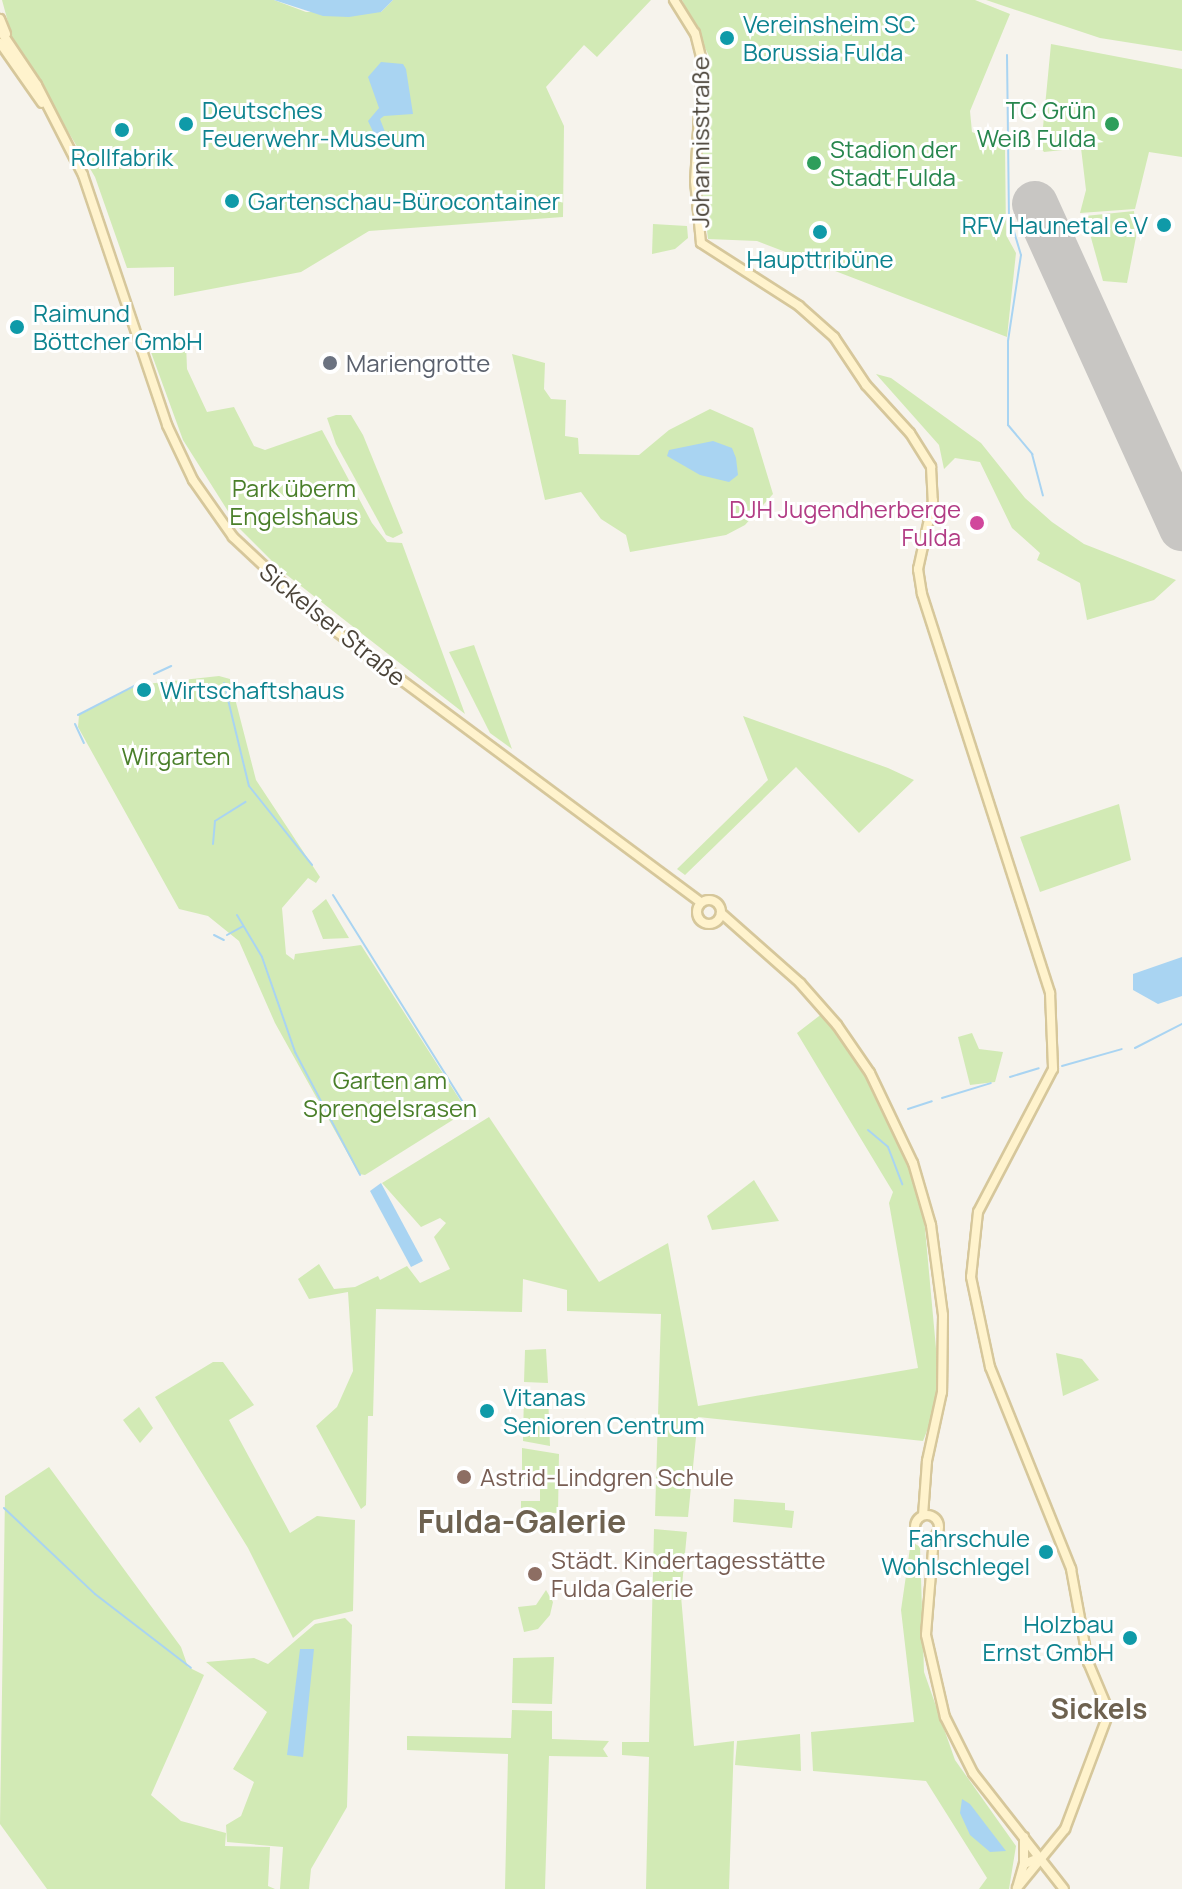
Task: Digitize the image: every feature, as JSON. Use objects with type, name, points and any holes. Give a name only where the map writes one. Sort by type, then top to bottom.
[{"type":"main road","name":"Johannisstraße","points":[[674,0],[695,33],[702,61],[695,181],[701,243],[799,306],[834,337],[866,385],[922,448],[933,476],[933,501],[919,557],[922,594],[952,698],[1040,955],[1053,1017],[1053,1069],[978,1212],[971,1277],[990,1367],[1071,1569],[1088,1662],[1109,1712],[1065,1829],[1041,1857]]},
{"type":"main road","points":[[0,19],[4,41]]},
{"type":"main road","name":"Sickelser Straße","points":[[0,30],[89,189],[144,358],[193,480],[256,563],[326,624],[700,902]]},
{"type":"main road","points":[[739,929],[699,919],[700,902],[712,900],[721,913],[800,983],[837,1025],[870,1073],[913,1163],[935,1248],[943,1315],[942,1392],[925,1495],[927,1515],[939,1525],[929,1559],[926,1635],[937,1694],[961,1755],[1064,1889]]},
{"type":"main road","points":[[715,922],[721,913]]},
{"type":"main road","points":[[927,1515],[915,1527],[929,1559]]},
{"type":"main road","points":[[920,1537],[934,1537]]},
{"type":"main road","points":[[1016,1889],[1024,1864],[1024,1837]]},
{"type":"main road","points":[[1024,1864],[1041,1857]]},
{"type":"main road","points":[[1016,1889],[1041,1857]]},
{"type":"green space","points":[[2,0],[274,0],[306,12],[381,12],[393,0],[651,0],[597,57],[584,45],[546,87],[564,126],[563,217],[369,231],[301,272],[174,296],[174,267],[127,268],[95,177],[12,37]]},
{"type":"green space","points":[[682,0],[975,0],[1010,14],[970,111],[972,132],[1005,145],[1006,235],[1016,253],[1007,337],[757,241],[708,239],[701,181],[709,56]]},
{"type":"green space","points":[[986,0],[1182,0],[1182,51],[1100,38]]},
{"type":"green space","name":"TC Grün Weiß Fulda","points":[[1051,44],[1182,69],[1182,157],[1149,152],[1135,209],[1080,213],[1086,190],[1081,148],[1044,152],[1041,148]]},
{"type":"green space","points":[[1134,211],[1136,237],[1127,283],[1103,281],[1085,216]]},
{"type":"green space","points":[[653,224],[687,226],[688,238],[675,249],[652,254]]},
{"type":"green space","name":"Park überm Engelshaus","points":[[186,342],[187,369],[207,412],[234,407],[254,446],[265,450],[322,430],[372,523],[387,542],[402,543],[465,714],[283,572],[238,527],[183,440],[148,344]]},
{"type":"green space","points":[[512,354],[545,363],[544,389],[551,399],[566,400],[565,436],[578,438],[579,454],[639,455],[669,430],[710,409],[753,428],[773,494],[745,525],[726,535],[630,552],[626,535],[601,519],[581,492],[545,500]]},
{"type":"green space","points":[[876,374],[891,378],[981,443],[1025,498],[1084,544],[1176,580],[1154,600],[1087,620],[1080,583],[1037,560],[1040,553],[1012,528],[980,462],[955,458],[944,469],[939,445]]},
{"type":"green space","points":[[351,415],[363,435],[403,533],[393,538],[386,535],[336,444],[327,418]]},
{"type":"green space","points":[[474,645],[512,749],[490,733],[449,652]]},
{"type":"green space","name":"Wirgarten","points":[[219,676],[230,679],[256,780],[320,877],[316,883],[308,878],[282,908],[286,954],[294,960],[295,954],[361,945],[467,1111],[365,1175],[359,1174],[275,1023],[239,941],[208,916],[179,909],[78,727],[79,715],[137,685]]},
{"type":"green space","points":[[743,716],[914,780],[859,833],[796,767],[685,875],[677,869],[768,780]]},
{"type":"green space","points":[[1119,804],[1131,860],[1040,892],[1020,837]]},
{"type":"green space","points":[[326,899],[350,938],[323,939],[312,911]]},
{"type":"green space","points":[[823,1013],[889,1113],[922,1196],[938,1370],[934,1413],[923,1441],[698,1417],[688,1517],[655,1516],[661,1314],[567,1311],[567,1290],[523,1279],[522,1312],[376,1309],[373,1416],[368,1416],[366,1505],[361,1509],[316,1426],[337,1407],[353,1371],[348,1292],[309,1299],[298,1279],[319,1264],[334,1289],[355,1287],[378,1276],[380,1280],[407,1266],[420,1283],[450,1269],[434,1237],[446,1223],[440,1218],[421,1227],[382,1183],[489,1117],[599,1282],[668,1243],[698,1406],[918,1368],[889,1203],[893,1192],[797,1033]]},
{"type":"green space","points":[[972,1033],[979,1049],[1003,1052],[995,1082],[970,1085],[958,1037]]},
{"type":"green space","points":[[754,1180],[779,1221],[712,1230],[707,1216]]},
{"type":"green space","points":[[546,1349],[548,1383],[524,1382],[525,1350]]},
{"type":"green space","points":[[1056,1353],[1082,1359],[1099,1380],[1063,1396]]},
{"type":"green space","points":[[213,1362],[223,1362],[254,1405],[229,1420],[290,1533],[317,1516],[355,1520],[353,1611],[314,1620],[293,1638],[248,1548],[155,1397]]},
{"type":"green space","points":[[524,1392],[548,1393],[550,1446],[523,1441]]},
{"type":"green space","points":[[139,1407],[153,1428],[140,1443],[123,1420]]},
{"type":"green space","points":[[522,1448],[559,1454],[558,1513],[521,1512],[521,1501],[540,1501],[540,1480],[522,1479]]},
{"type":"green space","points":[[49,1467],[181,1647],[188,1667],[204,1675],[151,1795],[181,1821],[226,1833],[225,1846],[270,1847],[268,1886],[275,1889],[47,1889],[0,1824],[5,1496]]},
{"type":"green space","points":[[734,1499],[785,1503],[785,1510],[794,1511],[792,1528],[733,1522]]},
{"type":"green space","points":[[654,1529],[687,1532],[681,1596],[694,1746],[734,1741],[729,1889],[646,1889],[649,1757],[622,1755],[622,1742],[649,1742]]},
{"type":"green space","points":[[911,1541],[920,1547],[924,1672],[955,1760],[1016,1846],[1009,1889],[979,1889],[987,1878],[926,1781],[813,1771],[811,1732],[914,1722],[901,1610]]},
{"type":"green space","points":[[546,1590],[553,1602],[550,1615],[538,1629],[524,1632],[518,1607],[536,1605]]},
{"type":"green space","points":[[345,1618],[352,1625],[347,1807],[311,1869],[309,1889],[280,1889],[283,1847],[227,1842],[226,1825],[241,1816],[254,1782],[233,1769],[267,1712],[206,1662],[254,1658],[268,1664],[315,1624]]},
{"type":"green space","points":[[554,1657],[552,1704],[512,1703],[513,1658]]},
{"type":"green space","points":[[512,1710],[552,1711],[552,1739],[609,1741],[603,1749],[608,1757],[549,1756],[545,1889],[505,1889],[508,1754],[407,1750],[407,1736],[511,1738]]},
{"type":"green space","points":[[800,1734],[801,1771],[735,1765],[737,1741]]},
{"type":"water","points":[[274,0],[393,0],[381,12],[349,17],[323,16]]},
{"type":"water","points":[[381,62],[403,64],[413,114],[384,116],[380,119],[385,132],[376,138],[368,121],[379,108],[368,77]]},
{"type":"water","points":[[713,441],[732,448],[736,458],[738,475],[729,482],[700,475],[667,456],[669,450]]},
{"type":"water","points":[[1182,957],[1182,996],[1158,1004],[1133,990],[1133,974]]},
{"type":"water","points":[[381,1183],[423,1261],[411,1267],[370,1191]]},
{"type":"water","points":[[300,1649],[314,1649],[303,1757],[287,1755]]},
{"type":"water","points":[[962,1799],[970,1804],[1006,1851],[990,1852],[970,1835],[960,1813]]},
{"type":"waterway","points":[[1007,55],[1009,215],[1021,255],[1008,341],[1008,425],[1032,454],[1043,496]]},
{"type":"waterway","points":[[154,674],[171,666]]},
{"type":"waterway","points":[[224,683],[249,786],[312,865]]},
{"type":"waterway","points":[[78,715],[136,685]]},
{"type":"waterway","points":[[75,724],[84,743]]},
{"type":"waterway","points":[[213,844],[215,821],[245,802]]},
{"type":"waterway","points":[[333,895],[468,1110]]},
{"type":"waterway","points":[[237,915],[262,957],[295,1052],[360,1175]]},
{"type":"waterway","points":[[227,935],[243,926]]},
{"type":"waterway","points":[[214,935],[224,940]]},
{"type":"waterway","points":[[1135,1048],[1182,1024]]},
{"type":"waterway","points":[[1062,1066],[1122,1049]]},
{"type":"waterway","points":[[1010,1077],[1039,1068]]},
{"type":"waterway","points":[[942,1098],[991,1083]]},
{"type":"waterway","points":[[908,1109],[932,1101]]},
{"type":"waterway","points":[[868,1130],[888,1147],[902,1184]]},
{"type":"waterway","points":[[4,1508],[95,1594],[191,1668]]},
{"type":"runway","points":[[1035,204],[1182,528]]},
{"type":"place","name":"Vereinsheim SC Borussia Fulda","points":[[727,38]]},
{"type":"place","name":"Deutsches Feuerwehr-Museum","points":[[186,124]]},
{"type":"place","name":"TC Grün Weiß Fulda","points":[[1112,124]]},
{"type":"place","name":"Rollfabrik","points":[[122,130]]},
{"type":"place","name":"Stadion der Stadt Fulda","points":[[814,163]]},
{"type":"place","name":"Gartenschau-Bürocontainer","points":[[232,201]]},
{"type":"place","name":"RFV Haunetal e.V","points":[[1164,225]]},
{"type":"place","name":"Haupttribüne","points":[[820,232]]},
{"type":"place","name":"Raimund Böttcher GmbH","points":[[17,327]]},
{"type":"place","name":"Mariengrotte","points":[[330,363]]},
{"type":"place","name":"DJH Jugendherberge Fulda","points":[[977,523]]},
{"type":"place","name":"Wirtschaftshaus","points":[[144,690]]},
{"type":"place","name":"Vitanas Senioren Centrum","points":[[487,1411]]},
{"type":"place","name":"Astrid-Lindgren Schule","points":[[464,1477]]},
{"type":"place","name":"Fahrschule Wohlschlegel","points":[[1046,1552]]},
{"type":"place","name":"Städt. Kindertagesstätte Fulda Galerie","points":[[535,1574]]},
{"type":"place","name":"Holzbau Ernst GmbH","points":[[1130,1638]]},
{"type":"district","name":"Fulda-Galerie","points":[[522,1521]]},
{"type":"district","name":"Sickels","points":[[1099,1708]]},
{"type":"park label","name":"Garten am Sprengelsrasen","points":[[390,1094]]}]
